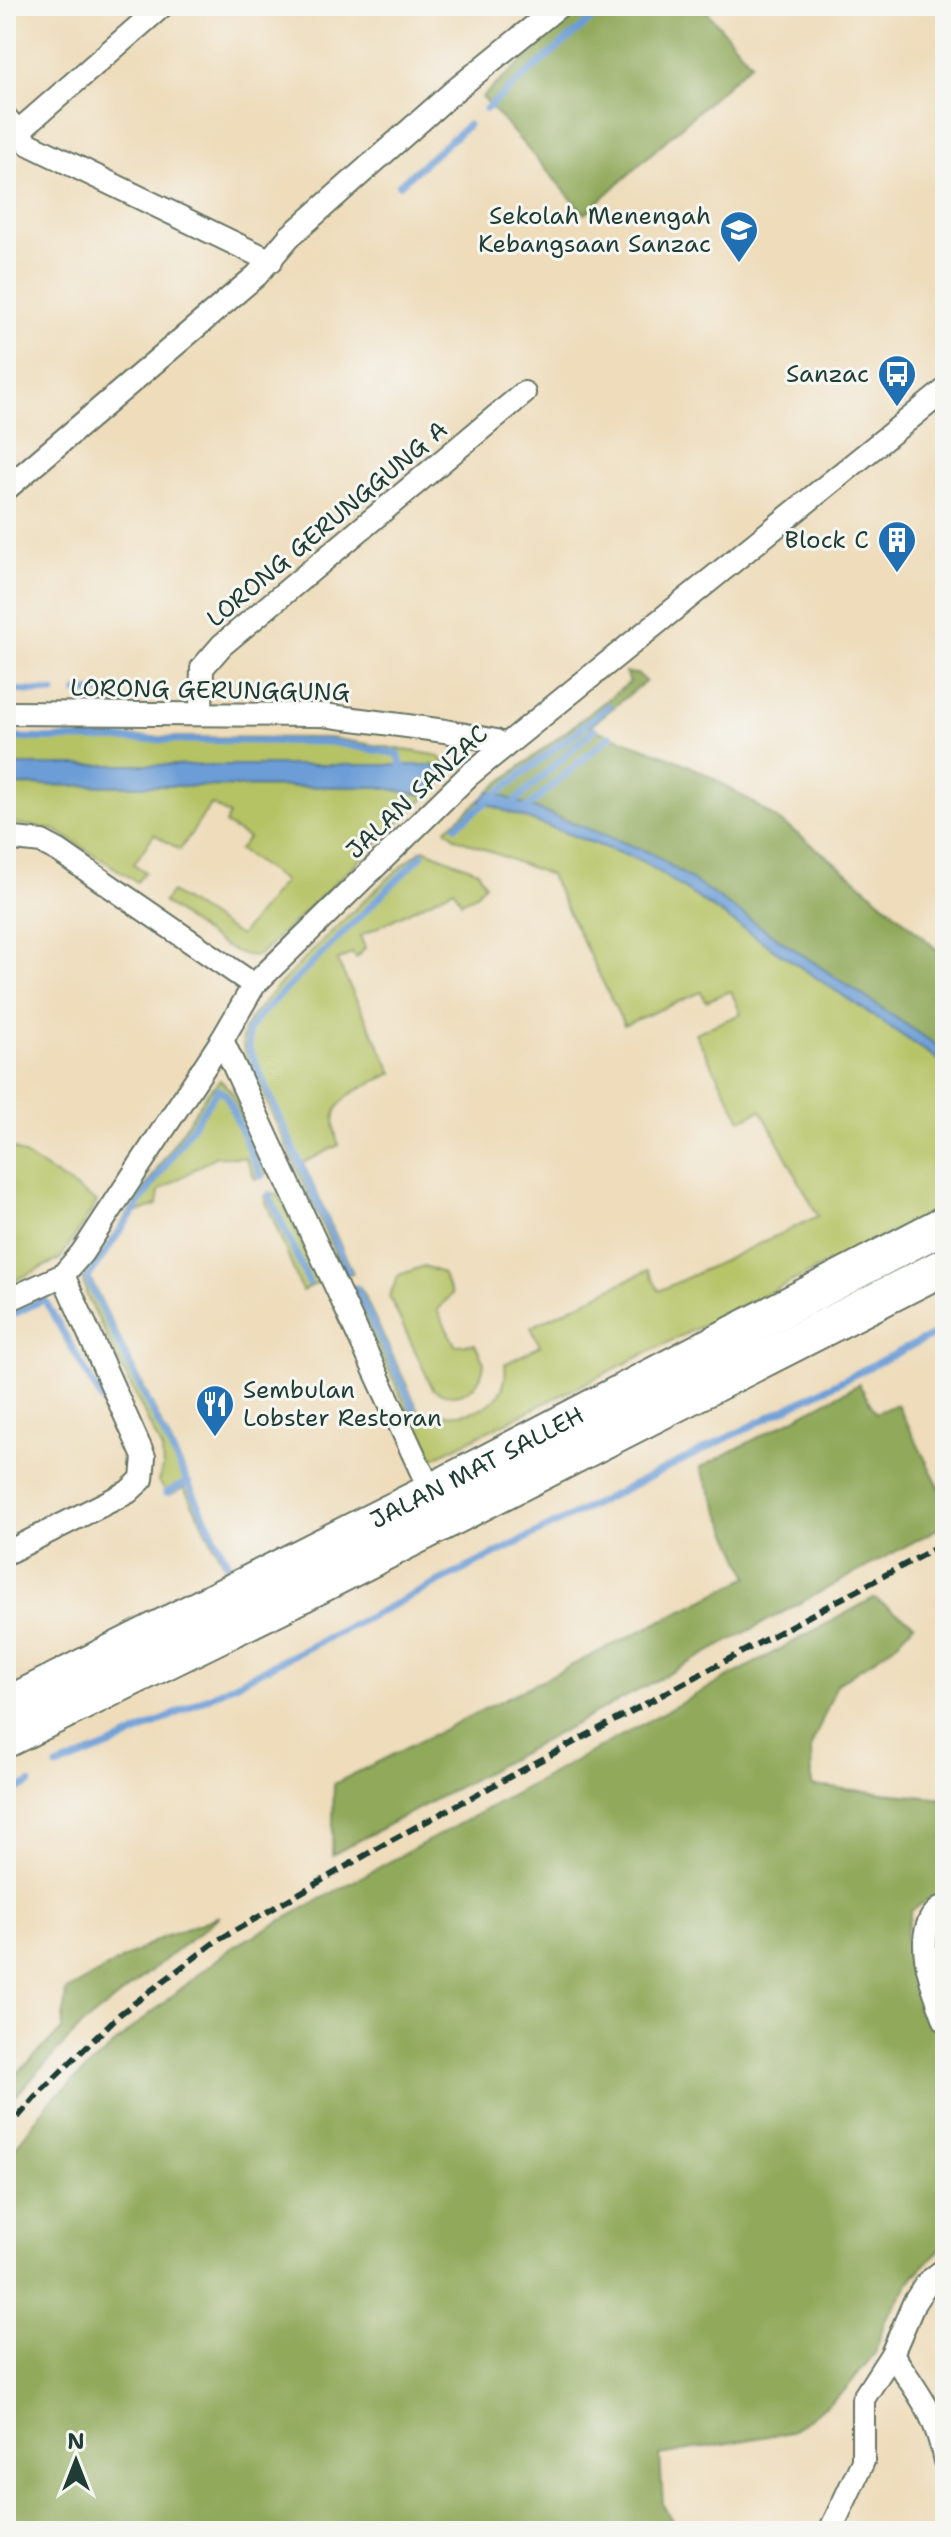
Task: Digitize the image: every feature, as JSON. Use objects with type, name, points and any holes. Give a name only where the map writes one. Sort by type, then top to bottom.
[{"type":"main road","name":"JALAN MAT SALLEH","points":[[6,1706],[431,1492],[945,1224]]},
{"type":"main road","name":"JALAN MAT SALLEH","points":[[6,1739],[278,1606],[945,1266]]},
{"type":"street","points":[[162,6],[10,131],[29,144],[271,261]]},
{"type":"street","points":[[6,489],[271,261],[289,237],[454,91],[559,6]]},
{"type":"street","name":"JALAN SANZAC","points":[[6,1301],[63,1275],[82,1253],[222,1040],[254,985],[469,775],[945,390]]},
{"type":"street","name":"LORONG GERUNGGUNG A","points":[[201,714],[202,668],[222,645],[524,393]]},
{"type":"street","name":"LORONG GERUNGGUNG","points":[[6,713],[323,715],[445,731],[496,741],[505,746]]},
{"type":"street","points":[[6,838],[42,842],[59,851],[254,985]]},
{"type":"street","points":[[222,1040],[431,1492]]},
{"type":"street","points":[[6,1553],[128,1492],[142,1479],[144,1457],[63,1275]]},
{"type":"street","points":[[945,1906],[933,1912],[925,1932],[929,1973],[945,2020]]},
{"type":"street","points":[[830,2531],[863,2461],[863,2399],[892,2354],[914,2303],[927,2283],[945,2269]]},
{"type":"street","points":[[892,2354],[924,2398],[938,2426],[945,2461]]},
{"type":"green space","points":[[584,6],[702,6],[751,63],[585,214],[482,97]]},
{"type":"green space","points":[[625,673],[638,674],[646,681],[589,727],[687,765],[749,800],[836,863],[945,957],[945,1051],[653,854],[489,791],[630,682]]},
{"type":"green space","points":[[6,736],[331,738],[435,755],[445,764],[448,777],[432,765],[6,765]]},
{"type":"green space","points":[[6,785],[379,787],[427,796],[259,955],[249,955],[210,937],[163,902],[171,892],[240,936],[284,881],[239,850],[248,838],[225,824],[229,815],[211,804],[180,850],[154,834],[134,864],[145,872],[137,882],[55,830],[6,822]]},
{"type":"green space","points":[[479,801],[644,862],[945,1064],[945,1206],[431,1459],[351,1291],[360,1287],[419,1411],[464,1413],[490,1403],[505,1381],[505,1364],[540,1346],[531,1327],[648,1270],[659,1291],[818,1216],[761,1110],[741,1120],[695,1033],[741,1014],[731,991],[706,1001],[701,992],[624,1025],[550,875],[456,838],[446,829]]},
{"type":"green space","points":[[423,849],[478,871],[485,884],[474,896],[461,902],[454,889],[360,936],[365,948],[356,958],[352,953],[337,961],[393,1073],[346,1098],[335,1116],[334,1129],[339,1145],[303,1163],[353,1273],[345,1276],[245,1054],[243,1033],[253,1015],[297,966]]},
{"type":"green space","points":[[220,1080],[232,1092],[267,1174],[255,1179],[246,1158],[216,1156],[159,1191],[157,1205],[135,1213],[90,1278],[232,1567],[227,1570],[184,1488],[169,1495],[158,1481],[163,1468],[162,1450],[87,1296],[82,1277],[91,1259],[97,1261],[208,1092]]},
{"type":"green space","points":[[6,1143],[97,1202],[60,1259],[6,1285]]},
{"type":"green space","points":[[273,1193],[281,1198],[319,1282],[302,1291],[264,1197]]},
{"type":"green space","points":[[424,1266],[442,1273],[452,1294],[437,1310],[455,1345],[475,1344],[484,1363],[473,1387],[458,1394],[450,1395],[433,1389],[389,1296],[399,1275]]},
{"type":"green space","points":[[859,1384],[876,1413],[897,1404],[945,1498],[945,1525],[332,1855],[334,1784],[749,1577],[700,1468]]},
{"type":"green space","points":[[874,1598],[914,1624],[894,1646],[837,1684],[811,1747],[812,1786],[945,1799],[945,1894],[932,1897],[911,1911],[905,1939],[945,2061],[945,2244],[914,2276],[885,2320],[875,2353],[844,2391],[791,2432],[660,2455],[663,2505],[678,2531],[6,2531],[6,2161],[47,2104],[134,2027],[231,1948]]},
{"type":"green space","points":[[220,1916],[78,2029],[6,2106],[6,2084],[62,2030],[66,1991],[159,1939]]},
{"type":"water","points":[[6,765],[432,765],[448,777],[427,796],[379,787],[6,785]]},
{"type":"water","points":[[489,791],[653,854],[945,1051],[945,1064],[644,862],[479,801]]},
{"type":"waterway","points":[[486,109],[607,6]]},
{"type":"waterway","points":[[399,185],[468,125]]},
{"type":"waterway","points":[[6,690],[53,692]]},
{"type":"waterway","points":[[77,692],[120,692]]},
{"type":"waterway","points":[[456,826],[609,706]]},
{"type":"waterway","points":[[510,806],[594,729]]},
{"type":"waterway","points":[[523,811],[610,736]]},
{"type":"waterway","points":[[6,738],[330,742],[398,754],[404,773]]},
{"type":"waterway","points":[[348,1271],[249,1049],[248,1031],[259,1016],[422,855]]},
{"type":"waterway","points":[[229,1566],[87,1279],[218,1089],[226,1095],[261,1176]]},
{"type":"waterway","points":[[269,1195],[309,1283]]},
{"type":"waterway","points":[[356,1288],[415,1411]]},
{"type":"waterway","points":[[6,1318],[44,1299],[124,1438]]},
{"type":"waterway","points":[[57,1767],[119,1742],[945,1329]]},
{"type":"waterway","points":[[166,1493],[188,1482]]},
{"type":"waterway","points":[[6,1797],[30,1783]]},
{"type":"railway","points":[[6,2131],[38,2094],[120,2014],[215,1942],[390,1841],[945,1543]]},
{"type":"place","name":"Sekolah Menengah Kebangsaan Sanzac","points":[[739,264]]},
{"type":"place","name":"Sanzac","points":[[897,408]]},
{"type":"place","name":"Block C","points":[[897,574]]},
{"type":"place","name":"Sembulan Lobster Restoran","points":[[215,1438]]}]
